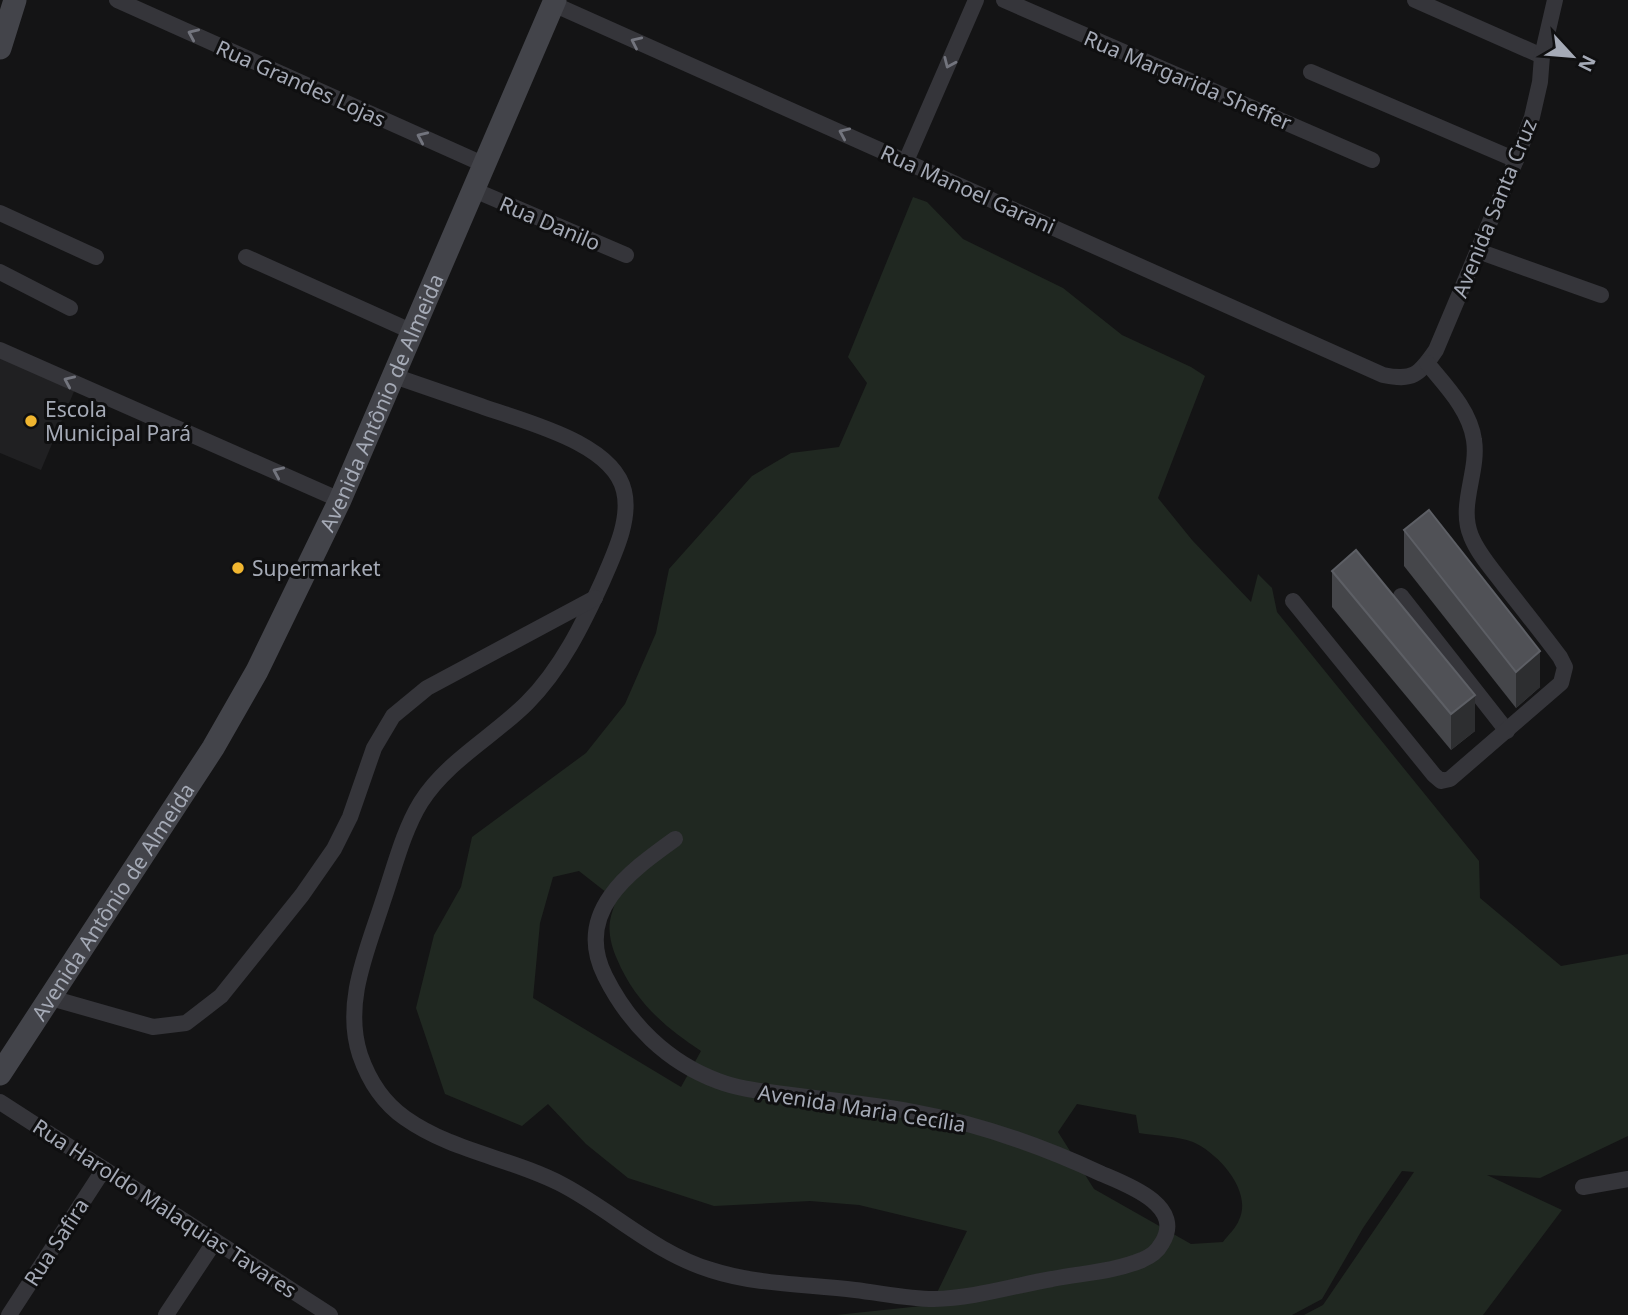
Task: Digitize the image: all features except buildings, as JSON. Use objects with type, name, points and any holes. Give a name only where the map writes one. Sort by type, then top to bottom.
[{"type":"street","name":"Rua Grandes Lojas","points":[[117,0],[485,165]]},
{"type":"street","points":[[906,161],[976,0]]},
{"type":"street","name":"Rua Margarida Sheffer","points":[[1004,0],[1372,160]]},
{"type":"street","points":[[1415,0],[1542,56]]},
{"type":"street","name":"Avenida Santa Cruz","points":[[1427,363],[1436,350],[1516,160],[1540,82],[1542,56],[1555,0]]},
{"type":"street","name":"Avenida Antônio de Almeida","points":[[0,1074],[214,748],[257,671],[340,500],[554,2]]},
{"type":"street","name":"Rua Manoel Garani","points":[[554,2],[1383,375],[1404,379],[1427,363]]},
{"type":"street","points":[[0,48],[9,3]]},
{"type":"street","points":[[1311,72],[1516,160]]},
{"type":"street","name":"Rua Danilo","points":[[474,190],[626,255]]},
{"type":"street","points":[[0,213],[96,257]]},
{"type":"street","points":[[1478,251],[1601,295]]},
{"type":"street","points":[[246,257],[413,332]]},
{"type":"street","points":[[0,272],[70,308]]},
{"type":"street","points":[[0,350],[340,500]]},
{"type":"street","points":[[1293,601],[1437,779],[1450,779],[1556,688],[1564,677],[1565,667],[1560,657],[1486,561],[1471,537],[1467,505],[1475,441],[1471,428],[1451,393],[1427,363]]},
{"type":"street","name":"Avenida Maria Cecília","points":[[394,376],[555,432],[588,449],[614,469],[624,492],[624,524],[595,598],[555,671],[528,702],[436,781],[417,808],[395,864],[357,984],[354,1034],[368,1077],[388,1105],[410,1122],[452,1143],[541,1174],[567,1187],[645,1239],[691,1264],[721,1274],[932,1299],[986,1294],[1052,1278],[1097,1272],[1144,1259],[1157,1251],[1166,1237],[1168,1227],[1162,1210],[1151,1198],[1066,1157],[998,1132],[913,1111],[744,1089],[724,1083],[677,1060],[640,1031],[619,1005],[599,963],[596,926],[605,903],[628,874],[675,839]]},
{"type":"street","points":[[1401,596],[1507,731]]},
{"type":"street","points":[[51,998],[153,1027],[186,1023],[221,996],[302,895],[334,849],[350,817],[374,748],[393,716],[427,688],[595,598]]},
{"type":"street","name":"Rua Haroldo Malaquias Tavares","points":[[0,1102],[326,1314]]},
{"type":"street","name":"Rua Safira","points":[[9,1315],[104,1169]]},
{"type":"street","points":[[1583,1187],[1628,1180]]},
{"type":"street","points":[[166,1315],[215,1241]]},
{"type":"shaded area","points":[[913,197],[927,202],[963,239],[1063,288],[1122,335],[1205,376],[1158,498],[1192,540],[1251,602],[1258,574],[1272,588],[1277,612],[1479,861],[1480,898],[1561,966],[1628,954],[1628,1136],[1540,1178],[1487,1175],[1562,1210],[1483,1315],[1304,1315],[1323,1305],[1414,1172],[1402,1171],[1363,1228],[1322,1299],[1292,1315],[836,1315],[931,1305],[967,1231],[859,1205],[810,1201],[714,1206],[628,1178],[586,1144],[548,1104],[522,1126],[445,1094],[416,1008],[434,935],[461,887],[472,837],[586,753],[625,704],[656,633],[669,569],[752,476],[791,453],[839,447],[867,383],[848,357]],"holes":[[[579,871],[616,900],[610,921],[611,940],[617,959],[632,987],[663,1022],[701,1051],[681,1087],[533,998],[540,923],[553,877]],[[1077,1104],[1136,1115],[1139,1133],[1187,1140],[1213,1155],[1231,1174],[1241,1197],[1239,1220],[1223,1242],[1191,1244],[1094,1189],[1058,1132]]]},
{"type":"shaded area","name":"Escola Municipal Pará","points":[[0,358],[75,389],[41,470],[0,453]]},
{"type":"place","name":"Escola Municipal Pará","points":[[31,421]]},
{"type":"place","name":"Supermarket","points":[[238,568]]}]
